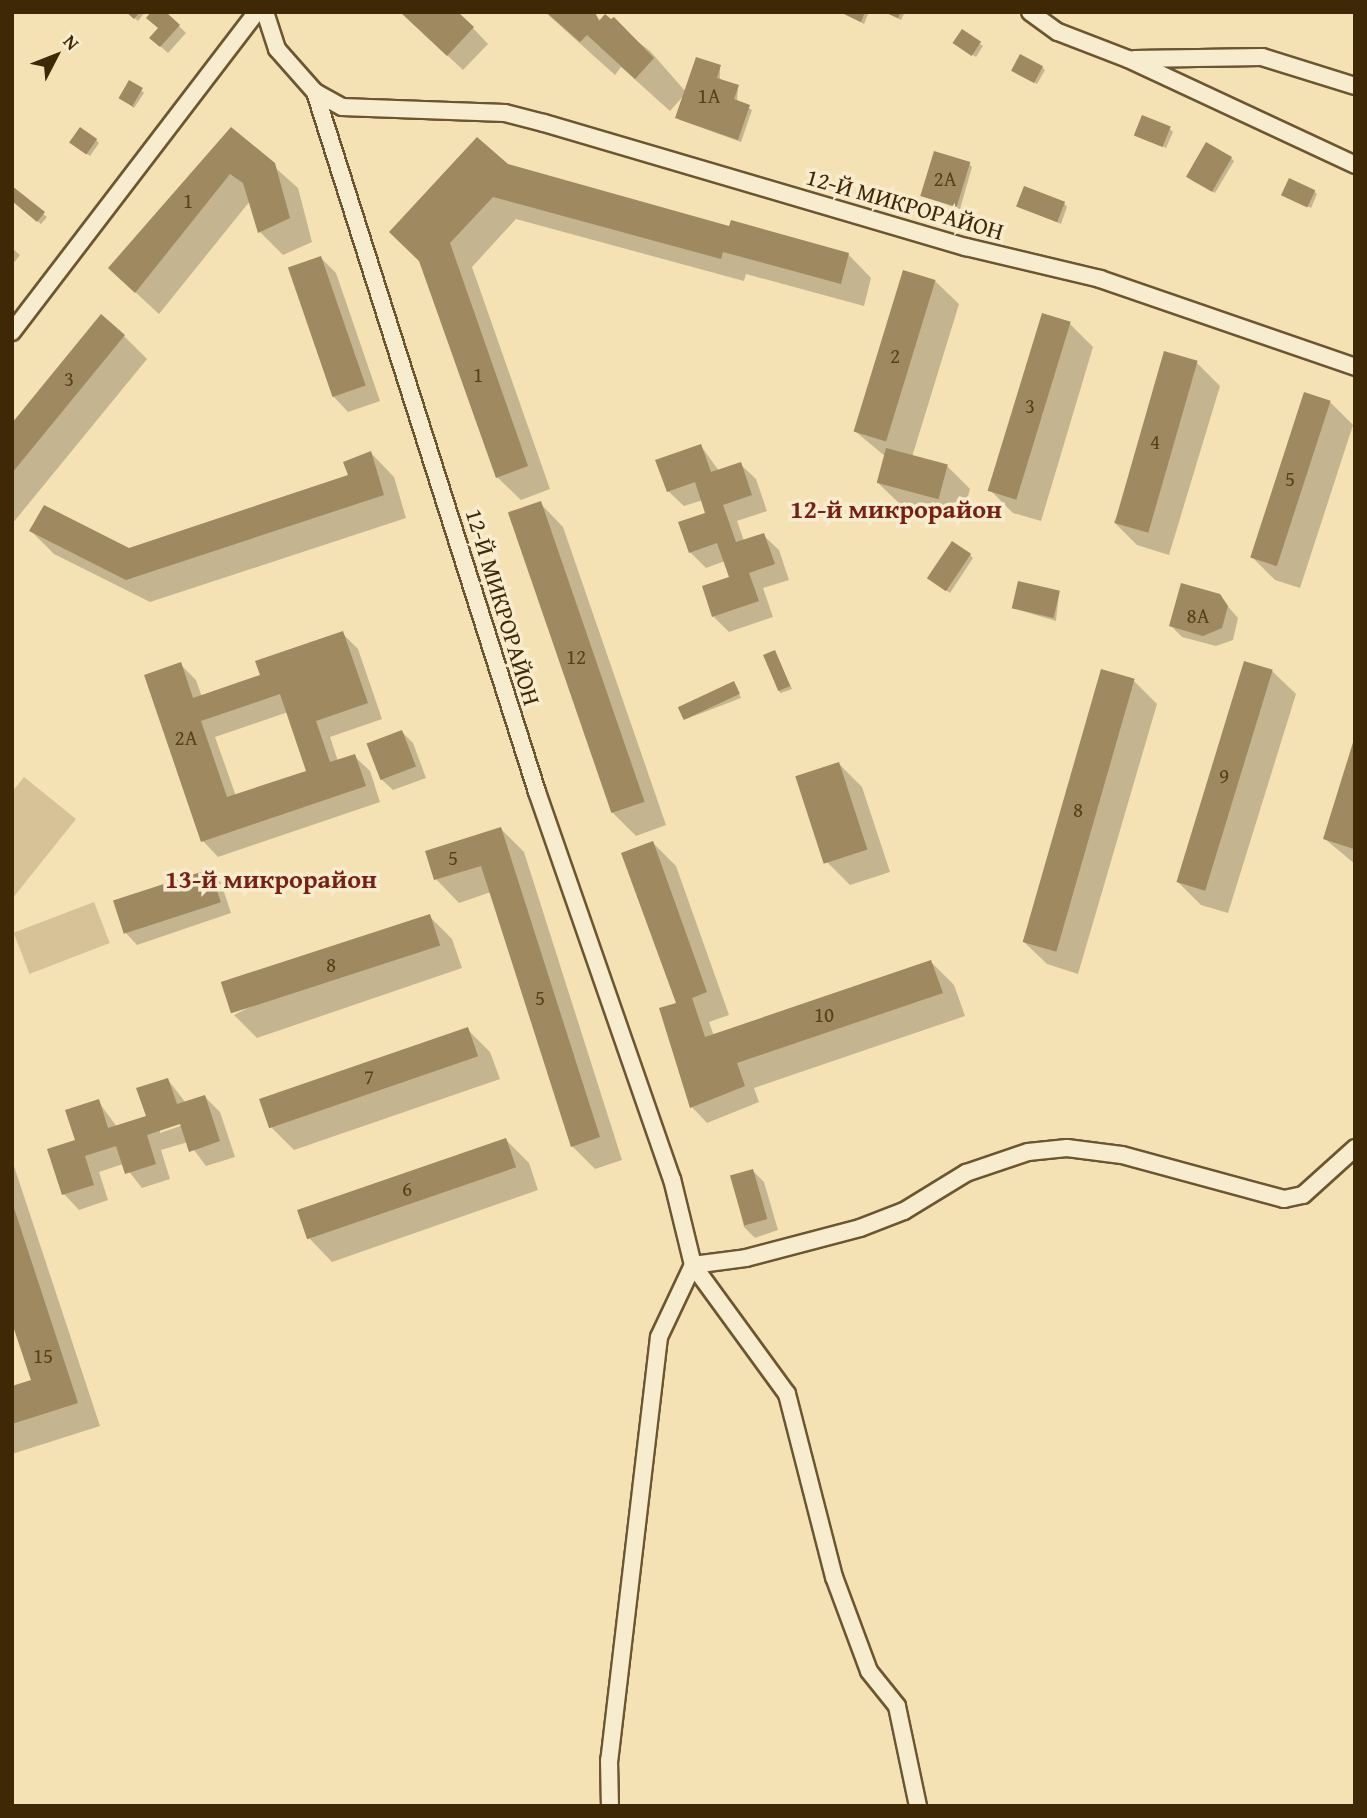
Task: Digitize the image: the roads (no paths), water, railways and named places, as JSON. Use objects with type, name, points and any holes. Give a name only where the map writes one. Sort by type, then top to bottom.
[{"type":"street","points":[[12,332],[257,12]]},
{"type":"street","name":"12-Й МИКРОРАЙОН","points":[[265,12],[277,49],[315,92],[342,107],[505,113],[544,123],[966,247],[1100,279],[1355,367]]},
{"type":"street","points":[[1030,12],[1058,32],[1128,59],[1355,165]]},
{"type":"street","points":[[1128,59],[1262,57],[1355,86]]},
{"type":"street","name":"12-Й МИКРОРАЙОН","points":[[315,92],[537,792],[654,1134],[672,1179],[693,1265]]},
{"type":"street","points":[[693,1265],[746,1258],[860,1227],[904,1211],[966,1173],[1028,1152],[1067,1148],[1122,1155],[1284,1199],[1303,1195],[1355,1149]]},
{"type":"street","points":[[610,1806],[609,1760],[659,1336],[693,1265]]},
{"type":"street","points":[[693,1265],[787,1394],[834,1577],[869,1671],[897,1706],[918,1806]]},
{"type":"district","name":"12-й микрорайон","points":[[896,509]]},
{"type":"district","name":"13-й микрорайон","points":[[271,879]]}]
